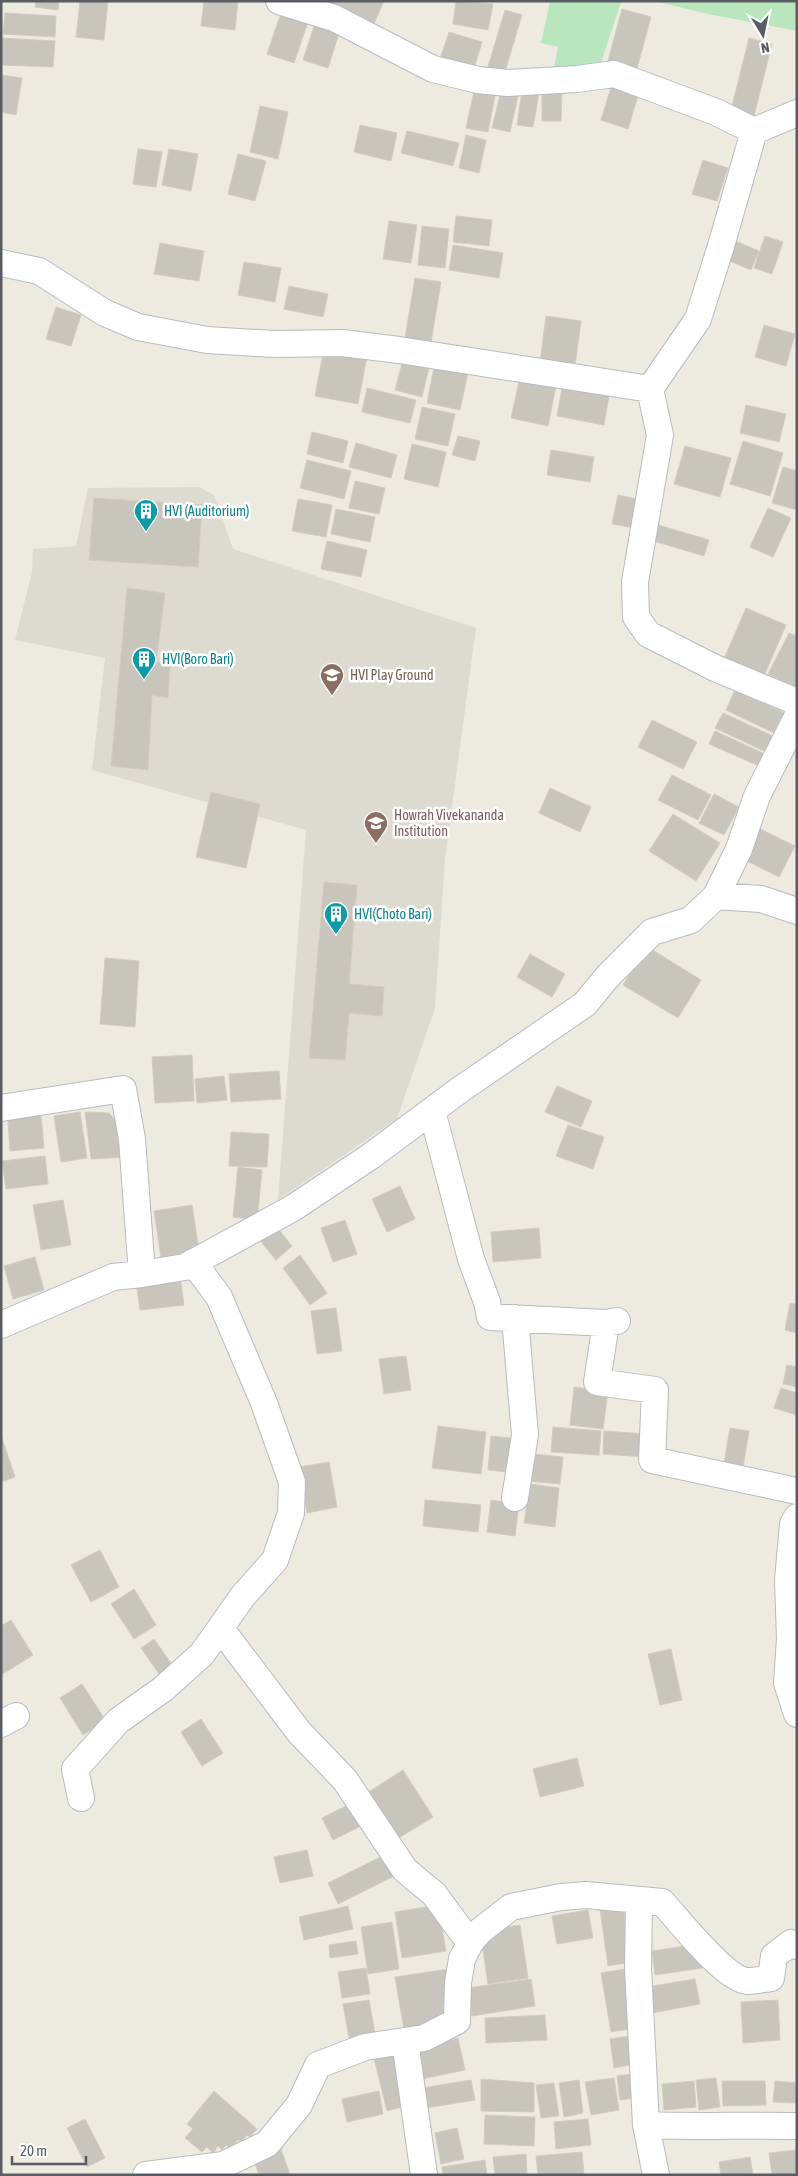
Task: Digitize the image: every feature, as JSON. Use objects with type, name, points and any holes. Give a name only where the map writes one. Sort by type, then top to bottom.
[{"type":"street","points":[[279,1],[334,18],[432,69],[478,80],[508,84],[577,79],[614,74],[716,112],[754,131],[797,113]]},
{"type":"street","points":[[754,131],[698,318],[650,389],[660,435],[635,582],[636,617],[648,634],[715,668],[797,702]]},
{"type":"street","points":[[1,263],[39,271],[105,313],[138,327],[198,339],[274,344],[342,344],[399,350],[650,389]]},
{"type":"street","points":[[1,1325],[113,1277],[184,1266],[293,1208],[371,1156],[585,1004],[608,976],[652,932],[692,920],[716,896],[739,849],[756,796],[797,717]]},
{"type":"street","points":[[716,896],[761,899],[797,911]]},
{"type":"street","points":[[1,1108],[123,1089],[132,1140],[142,1274]]},
{"type":"street","points":[[432,1111],[471,1259],[487,1302],[490,1317],[612,1322],[597,1382],[655,1390],[652,1460],[797,1491]]},
{"type":"street","points":[[81,1798],[75,1770],[118,1721],[163,1689],[202,1654],[243,1596],[274,1560],[291,1513],[292,1482],[264,1404],[219,1298],[193,1262]]},
{"type":"street","points":[[515,1318],[525,1435],[515,1498]]},
{"type":"street","points":[[797,1516],[793,1524],[788,1580],[790,1639],[786,1683],[797,1714]]},
{"type":"street","points":[[221,1628],[299,1732],[344,1780],[405,1870],[434,1894],[470,1943]]},
{"type":"street","points":[[146,2175],[201,2171],[223,2165],[268,2144],[299,2105],[318,2065],[365,2047],[424,2038],[457,2021],[458,1983],[462,1959],[470,1943],[480,1931],[511,1907],[561,1897],[586,1895],[662,1902],[720,1966],[732,1975],[746,1981],[771,1978],[774,1956],[791,1943],[797,1946]]},
{"type":"street","points":[[639,1900],[638,1968],[646,2125],[656,2175]]},
{"type":"street","points":[[405,2041],[424,2175]]},
{"type":"street","points":[[646,2125],[689,2127],[797,2126]]},
{"type":"shaded area","name":"Howrah Vivekananda Institution","points":[[199,487],[214,495],[233,549],[476,628],[445,859],[435,1008],[397,1119],[278,1200],[306,830],[92,770],[105,658],[15,640],[32,572],[33,549],[76,546],[88,488]]},
{"type":"green space","points":[[550,1],[621,2],[599,69],[553,73],[558,47],[541,43]]},
{"type":"green space","points":[[655,1],[797,1],[797,31],[703,13]]},
{"type":"building","points":[[36,1],[59,1],[58,10],[35,7]]},
{"type":"building","points":[[80,1],[108,1],[104,40],[76,37]]},
{"type":"building","points":[[204,1],[238,1],[235,30],[201,26]]},
{"type":"building","points":[[329,1],[384,1],[372,28],[326,7]]},
{"type":"building","points":[[456,1],[493,4],[488,30],[453,24]]},
{"type":"building","points":[[622,9],[651,17],[636,72],[607,64]]},
{"type":"building","points":[[282,10],[309,19],[294,63],[267,54]]},
{"type":"building","points":[[505,10],[522,15],[504,75],[487,70]]},
{"type":"building","points":[[5,13],[56,16],[55,37],[3,34]]},
{"type":"building","points":[[315,23],[340,30],[328,68],[303,60]]},
{"type":"building","points":[[449,32],[482,42],[473,72],[439,62]]},
{"type":"building","points":[[1,38],[55,41],[53,67],[1,65]]},
{"type":"building","points":[[749,38],[772,44],[754,116],[731,110]]},
{"type":"building","points":[[1,75],[22,78],[16,115],[1,112]]},
{"type":"building","points":[[613,81],[640,89],[628,129],[601,120]]},
{"type":"building","points":[[475,87],[496,91],[488,132],[466,128]]},
{"type":"building","points":[[501,91],[518,96],[510,132],[492,128]]},
{"type":"building","points":[[522,91],[539,93],[533,127],[517,125]]},
{"type":"building","points":[[542,91],[562,91],[561,121],[542,121]]},
{"type":"building","points":[[260,106],[288,112],[278,159],[250,152]]},
{"type":"building","points":[[360,125],[397,133],[391,161],[354,152]]},
{"type":"building","points":[[407,131],[459,143],[453,166],[401,153]]},
{"type":"building","points":[[466,135],[486,140],[479,173],[459,168]]},
{"type":"building","points":[[138,149],[162,152],[156,187],[133,184]]},
{"type":"building","points":[[169,149],[198,154],[191,191],[162,185]]},
{"type":"building","points":[[238,154],[266,161],[255,201],[228,194]]},
{"type":"building","points":[[703,160],[728,168],[717,201],[692,194]]},
{"type":"building","points":[[456,216],[492,220],[489,246],[453,242]]},
{"type":"building","points":[[389,221],[417,225],[411,263],[383,259]]},
{"type":"building","points":[[422,226],[449,229],[445,268],[418,265]]},
{"type":"building","points":[[765,236],[783,242],[772,274],[754,268]]},
{"type":"building","points":[[733,240],[759,251],[751,270],[725,259]]},
{"type":"building","points":[[160,243],[204,251],[199,281],[154,274]]},
{"type":"building","points":[[453,245],[503,253],[499,278],[449,270]]},
{"type":"building","points":[[244,262],[281,268],[275,302],[238,295]]},
{"type":"building","points":[[415,278],[441,282],[430,348],[404,344]]},
{"type":"building","points":[[289,286],[328,294],[323,317],[284,309]]},
{"type":"building","points":[[56,307],[81,315],[71,346],[46,339]]},
{"type":"building","points":[[546,316],[581,321],[575,366],[540,362]]},
{"type":"building","points":[[764,325],[795,334],[786,366],[755,357]]},
{"type":"building","points":[[324,348],[367,356],[358,404],[315,396]]},
{"type":"building","points":[[404,356],[430,363],[422,397],[395,390]]},
{"type":"building","points":[[435,362],[469,368],[460,410],[427,403]]},
{"type":"building","points":[[521,373],[557,381],[548,426],[511,418]]},
{"type":"building","points":[[563,382],[610,390],[604,425],[557,416]]},
{"type":"building","points":[[367,388],[416,400],[410,423],[362,412]]},
{"type":"building","points":[[746,405],[786,414],[779,442],[740,433]]},
{"type":"building","points":[[422,407],[455,414],[448,446],[415,439]]},
{"type":"building","points":[[312,432],[348,441],[343,463],[307,454]]},
{"type":"building","points":[[458,436],[480,441],[475,461],[452,455]]},
{"type":"building","points":[[743,441],[783,453],[770,496],[730,484]]},
{"type":"building","points":[[356,443],[397,455],[391,478],[349,467]]},
{"type":"building","points":[[412,444],[446,452],[438,487],[404,479]]},
{"type":"building","points":[[685,446],[731,458],[720,497],[674,484]]},
{"type":"building","points":[[551,450],[594,457],[590,482],[547,475]]},
{"type":"building","points":[[307,460],[351,471],[344,499],[300,488]]},
{"type":"building","points":[[783,467],[797,471],[797,510],[772,503]]},
{"type":"building","points":[[355,481],[385,488],[379,514],[349,508]]},
{"type":"building","points":[[618,495],[640,500],[634,528],[612,524]]},
{"type":"building","name":"HVI (Auditorium)","points":[[94,498],[202,505],[198,567],[89,560]]},
{"type":"building","points":[[298,499],[332,505],[326,537],[292,531]]},
{"type":"building","points":[[768,508],[791,518],[773,557],[750,547]]},
{"type":"building","points":[[336,509],[375,517],[370,542],[331,534]]},
{"type":"building","points":[[655,524],[709,540],[704,556],[650,540]]},
{"type":"building","points":[[327,541],[367,550],[361,577],[321,569]]},
{"type":"building","name":"HVI(Boro Bari)","points":[[127,588],[165,593],[156,662],[170,664],[168,698],[152,695],[148,770],[111,766]]},
{"type":"building","points":[[746,608],[786,625],[764,676],[724,659]]},
{"type":"building","points":[[789,633],[797,636],[797,688],[768,674]]},
{"type":"building","points":[[735,690],[784,713],[774,733],[726,710]]},
{"type":"building","points":[[723,713],[773,736],[766,752],[715,728]]},
{"type":"building","points":[[652,720],[697,742],[683,769],[638,747]]},
{"type":"building","points":[[715,731],[765,754],[759,766],[709,744]]},
{"type":"building","points":[[672,775],[711,795],[698,820],[658,800]]},
{"type":"building","points":[[550,788],[591,807],[580,832],[539,813]]},
{"type":"building","points":[[211,792],[260,804],[246,868],[196,857]]},
{"type":"building","points":[[714,794],[739,807],[724,835],[699,823]]},
{"type":"building","points":[[673,814],[720,843],[696,881],[649,851]]},
{"type":"building","points":[[756,827],[795,846],[779,877],[741,858]]},
{"type":"building","name":"HVI(Choto Bari)","points":[[324,882],[357,885],[349,984],[384,987],[382,1016],[349,1013],[345,1060],[309,1058]]},
{"type":"building","points":[[646,946],[701,980],[678,1018],[623,985]]},
{"type":"building","points":[[530,954],[565,974],[552,997],[517,977]]},
{"type":"building","points":[[105,958],[139,961],[135,1027],[100,1024]]},
{"type":"building","points":[[192,1055],[194,1101],[155,1103],[152,1057]]},
{"type":"building","points":[[279,1071],[281,1099],[231,1102],[229,1074]]},
{"type":"building","points":[[224,1076],[227,1100],[197,1103],[195,1079]]},
{"type":"building","points":[[557,1086],[592,1101],[581,1127],[545,1112]]},
{"type":"building","points":[[40,1105],[44,1148],[10,1151],[7,1108]]},
{"type":"building","points":[[80,1112],[87,1158],[61,1162],[54,1116]]},
{"type":"building","points":[[85,1112],[109,1113],[124,1130],[128,1157],[91,1159]]},
{"type":"building","points":[[568,1125],[604,1137],[593,1169],[556,1156]]},
{"type":"building","points":[[231,1132],[269,1134],[267,1167],[229,1166]]},
{"type":"building","points":[[45,1156],[48,1184],[6,1189],[2,1161]]},
{"type":"building","points":[[238,1167],[262,1170],[257,1220],[233,1217]]},
{"type":"building","points":[[400,1186],[415,1219],[387,1232],[372,1199]]},
{"type":"building","points":[[63,1200],[71,1245],[41,1250],[33,1205]]},
{"type":"building","points":[[192,1205],[199,1250],[161,1257],[154,1211]]},
{"type":"building","points":[[345,1220],[357,1254],[333,1262],[321,1228]]},
{"type":"building","points":[[275,1225],[292,1246],[276,1260],[258,1238]]},
{"type":"building","points":[[539,1228],[541,1258],[493,1262],[491,1232]]},
{"type":"building","points":[[300,1255],[327,1293],[310,1305],[283,1268]]},
{"type":"building","points":[[35,1257],[44,1290],[13,1299],[4,1266]]},
{"type":"building","points":[[180,1276],[184,1305],[140,1310],[136,1282]]},
{"type":"building","points":[[790,1303],[797,1304],[797,1333],[785,1330]]},
{"type":"building","points":[[336,1308],[342,1351],[317,1354],[311,1311]]},
{"type":"building","points":[[406,1356],[411,1390],[384,1394],[379,1359]]},
{"type":"building","points":[[787,1365],[797,1367],[797,1387],[783,1384]]},
{"type":"building","points":[[574,1387],[608,1391],[603,1429],[570,1425]]},
{"type":"building","points":[[781,1388],[797,1393],[797,1415],[774,1408]]},
{"type":"building","points":[[438,1426],[486,1432],[481,1474],[432,1468]]},
{"type":"building","points":[[553,1427],[601,1431],[599,1455],[551,1452]]},
{"type":"building","points":[[730,1428],[749,1431],[743,1467],[724,1463]]},
{"type":"building","points":[[604,1431],[647,1434],[646,1457],[603,1454]]},
{"type":"building","points":[[1,1435],[15,1477],[1,1482]]},
{"type":"building","points":[[491,1436],[520,1439],[517,1473],[488,1470]]},
{"type":"building","points":[[533,1454],[563,1457],[560,1484],[529,1481]]},
{"type":"building","points":[[329,1462],[337,1507],[307,1513],[299,1467]]},
{"type":"building","points":[[530,1484],[559,1488],[555,1527],[524,1523]]},
{"type":"building","points":[[425,1500],[481,1505],[478,1532],[423,1526]]},
{"type":"building","points":[[491,1500],[519,1504],[515,1536],[487,1532]]},
{"type":"building","points":[[100,1550],[119,1587],[91,1602],[71,1565]]},
{"type":"building","points":[[134,1589],[156,1625],[134,1639],[111,1604]]},
{"type":"building","points":[[11,1620],[33,1655],[1,1675],[1,1626]]},
{"type":"building","points":[[154,1639],[175,1669],[162,1678],[141,1648]]},
{"type":"building","points":[[671,1649],[682,1700],[660,1705],[648,1654]]},
{"type":"building","points":[[82,1684],[106,1721],[83,1735],[60,1698]]},
{"type":"building","points":[[201,1719],[223,1753],[202,1766],[181,1732]]},
{"type":"building","points":[[577,1758],[584,1786],[540,1797],[533,1769]]},
{"type":"building","points":[[403,1770],[433,1817],[397,1839],[367,1793]]},
{"type":"building","points":[[356,1801],[367,1823],[333,1840],[322,1818]]},
{"type":"building","points":[[307,1850],[313,1876],[280,1883],[274,1857]]},
{"type":"building","points":[[389,1853],[394,1876],[338,1904],[328,1883]]},
{"type":"building","points":[[622,1899],[631,1962],[608,1966],[599,1902]]},
{"type":"building","points":[[438,1905],[446,1951],[402,1958],[395,1912]]},
{"type":"building","points":[[348,1906],[353,1929],[304,1940],[299,1917]]},
{"type":"building","points":[[588,1910],[593,1938],[557,1944],[552,1916]]},
{"type":"building","points":[[392,1922],[399,1969],[368,1974],[361,1927]]},
{"type":"building","points":[[520,1925],[528,1978],[488,1984],[480,1931]]},
{"type":"building","points":[[356,1941],[358,1954],[330,1958],[329,1945]]},
{"type":"building","points":[[699,1944],[702,1968],[655,1975],[652,1951]]},
{"type":"building","points":[[366,1968],[370,1994],[342,1998],[338,1972]]},
{"type":"building","points":[[449,1969],[457,2021],[404,2030],[395,1977]]},
{"type":"building","points":[[625,1969],[635,2028],[611,2032],[601,1973]]},
{"type":"building","points":[[531,1979],[535,2006],[472,2016],[467,1988]]},
{"type":"building","points":[[695,1979],[700,2004],[652,2013],[647,1987]]},
{"type":"building","points":[[369,2000],[375,2033],[349,2038],[343,2004]]},
{"type":"building","points":[[778,2000],[780,2040],[743,2043],[741,2002]]},
{"type":"building","points":[[545,2015],[547,2040],[486,2043],[485,2018]]},
{"type":"building","points":[[636,2035],[641,2063],[614,2068],[610,2039]]},
{"type":"building","points":[[458,2038],[465,2070],[422,2079],[415,2048]]},
{"type":"building","points":[[393,2053],[406,2106],[387,2111],[374,2058]]},
{"type":"building","points":[[641,2073],[643,2097],[620,2100],[617,2076]]},
{"type":"building","points":[[614,2078],[619,2110],[591,2115],[585,2082]]},
{"type":"building","points":[[716,2078],[720,2107],[699,2110],[696,2080]]},
{"type":"building","points":[[481,2079],[534,2083],[534,2112],[481,2111]]},
{"type":"building","points":[[471,2080],[475,2100],[426,2108],[422,2088]]},
{"type":"building","points":[[579,2080],[583,2113],[564,2117],[559,2083]]},
{"type":"building","points":[[694,2081],[696,2107],[664,2110],[662,2084]]},
{"type":"building","points":[[722,2081],[765,2081],[766,2105],[723,2106]]},
{"type":"building","points":[[775,2081],[797,2083],[797,2103],[773,2102]]},
{"type":"building","points":[[554,2083],[559,2116],[541,2118],[536,2085]]},
{"type":"building","points":[[214,2091],[257,2129],[250,2137],[247,2135],[241,2142],[238,2140],[230,2149],[226,2145],[222,2150],[218,2146],[213,2153],[207,2147],[202,2152],[185,2138],[193,2129],[187,2124]]},
{"type":"building","points":[[379,2091],[383,2114],[347,2122],[342,2099]]},
{"type":"building","points":[[485,2115],[535,2117],[534,2146],[484,2144]]},
{"type":"building","points":[[85,2119],[105,2158],[87,2167],[67,2128]]},
{"type":"building","points":[[588,2119],[591,2145],[556,2149],[554,2122]]},
{"type":"building","points":[[457,2128],[464,2159],[441,2164],[435,2133]]},
{"type":"building","points":[[280,2146],[290,2175],[259,2175],[252,2155]]},
{"type":"building","points":[[797,2150],[797,2175],[772,2175],[769,2153]]},
{"type":"building","points":[[582,2152],[584,2175],[538,2175],[536,2156]]},
{"type":"building","points":[[526,2154],[527,2175],[495,2175],[493,2157]]},
{"type":"building","points":[[750,2157],[753,2175],[721,2175],[719,2162]]},
{"type":"building","points":[[485,2160],[487,2175],[443,2175],[442,2167]]},
{"type":"place","name":"HVI (Auditorium)","points":[[146,532]]},
{"type":"place","name":"HVI(Boro Bari)","points":[[144,680]]},
{"type":"place","name":"HVI Play Ground","points":[[332,696]]},
{"type":"place","name":"Howrah Vivekananda Institution","points":[[376,844]]},
{"type":"place","name":"HVI(Choto Bari)","points":[[336,935]]}]
